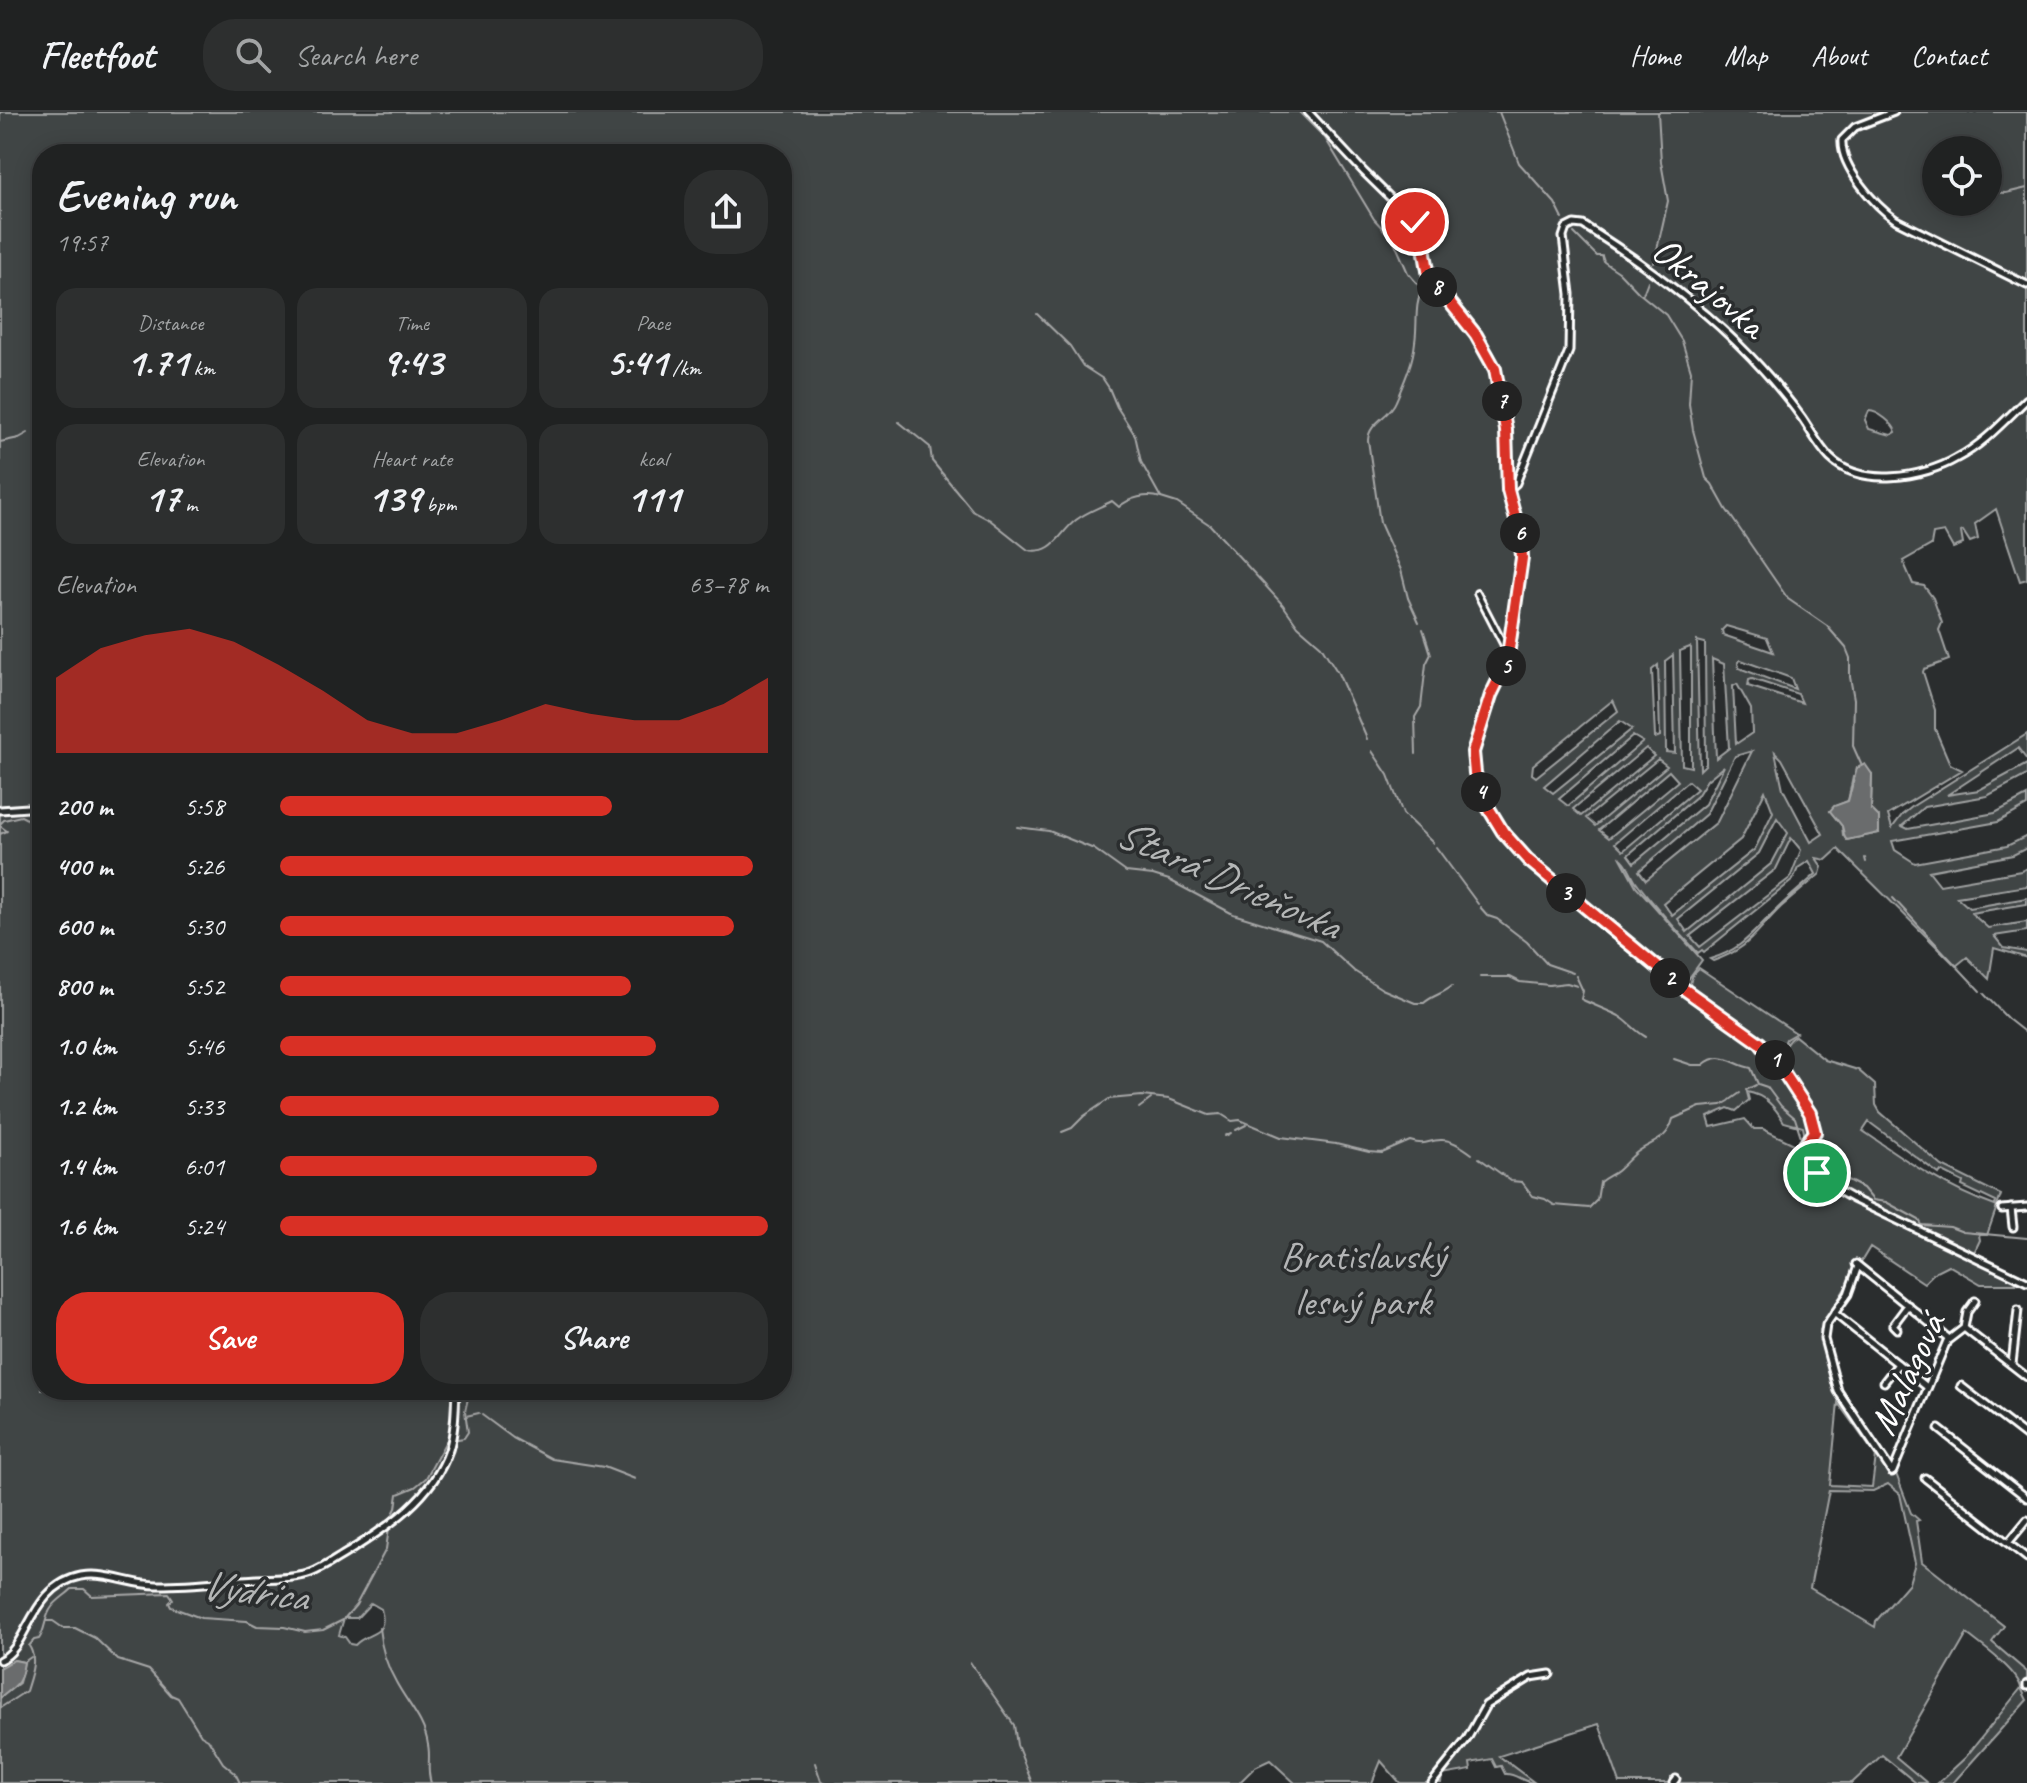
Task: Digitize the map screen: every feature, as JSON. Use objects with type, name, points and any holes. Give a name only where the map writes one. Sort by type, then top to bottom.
[{"type":"street","points":[[1308,112],[1415,222],[1422,236],[1429,276],[1489,355],[1497,376],[1506,430],[1508,490],[1522,551],[1509,655],[1490,698],[1472,757],[1480,790],[1495,822],[1528,860],[1613,933],[1703,1004],[1760,1043],[1784,1073],[1812,1118],[1815,1132],[1806,1143],[1803,1158],[1828,1185],[2027,1282]]},
{"type":"street","points":[[1894,112],[1855,127],[1842,140],[1842,153],[1864,189],[1883,211],[1896,220],[2027,285]]},
{"type":"street","name":"Okrajovka","points":[[1508,490],[1516,483],[1569,351],[1570,294],[1563,241],[1568,227],[1577,223],[1649,269],[1713,320],[1788,399],[1824,452],[1851,473],[1872,476],[1916,472],[1955,460],[1980,442],[2027,399]]},
{"type":"street","points":[[1477,593],[1509,655]]},
{"type":"street","points":[[0,810],[32,808]]},
{"type":"street","points":[[2002,1209],[2027,1207]]},
{"type":"street","points":[[2011,1208],[2013,1227]]},
{"type":"street","points":[[1927,1387],[1834,1313],[1848,1294],[1857,1265],[1948,1338]]},
{"type":"street","name":"Malagová","points":[[1834,1313],[1824,1335],[1835,1386],[1892,1472],[1948,1338],[1964,1328],[1967,1312],[1975,1301]]},
{"type":"street","points":[[1897,1329],[1893,1325],[1908,1305]]},
{"type":"street","points":[[2012,1365],[2018,1310]]},
{"type":"street","points":[[1964,1328],[2027,1377]]},
{"type":"street","points":[[1884,1382],[1898,1364]]},
{"type":"street","points":[[1961,1386],[2027,1437]]},
{"type":"street","points":[[0,1660],[13,1651],[31,1615],[46,1597],[65,1582],[79,1576],[94,1575],[139,1585],[170,1585],[303,1575],[325,1566],[389,1526],[406,1511],[437,1473],[452,1439],[455,1400]]},
{"type":"street","points":[[1939,1429],[2027,1498]]},
{"type":"street","points":[[1925,1478],[2027,1558]]},
{"type":"street","points":[[2008,1543],[2027,1520]]},
{"type":"street","points":[[1432,1783],[1467,1739],[1486,1705],[1531,1677],[1550,1674]]},
{"type":"green space","name":"Bratislavský lesný park","points":[[0,112],[2027,112],[2027,579],[2020,581],[1996,509],[1975,524],[1978,539],[1970,542],[1963,531],[1963,544],[1953,548],[1944,532],[1933,534],[1931,545],[1903,561],[1913,584],[1924,586],[1933,598],[1942,623],[1939,630],[1949,660],[1923,672],[1935,710],[1935,729],[1950,764],[1962,770],[1888,815],[1892,828],[1913,806],[2027,734],[2027,760],[2018,748],[1947,795],[1979,790],[2027,764],[2027,775],[1987,796],[1924,807],[1902,826],[1908,829],[1995,813],[2027,796],[2027,806],[1998,822],[1892,841],[1895,850],[1915,863],[2007,846],[2027,836],[2027,848],[2013,855],[1929,871],[1940,885],[2027,868],[2027,886],[1957,897],[1969,908],[2027,898],[2027,904],[1971,913],[1988,928],[2027,922],[2027,931],[1994,936],[2004,948],[2027,952],[2027,958],[1994,948],[1989,979],[1967,957],[1956,966],[1838,849],[1826,860],[1816,858],[1822,867],[1820,874],[1781,907],[1751,939],[1736,951],[1713,961],[1710,959],[1731,950],[1747,938],[1816,874],[1809,861],[1798,868],[1793,880],[1704,952],[1698,953],[1645,893],[1621,858],[1636,886],[1702,960],[1684,985],[1577,899],[1645,961],[1760,1050],[1784,1077],[1802,1106],[1809,1122],[1811,1140],[1817,1130],[1816,1120],[1780,1063],[1786,1044],[1795,1036],[1825,1060],[1858,1070],[1875,1085],[1876,1105],[1880,1112],[1942,1166],[2001,1195],[1987,1235],[1979,1235],[1973,1255],[1977,1261],[2015,1280],[2016,1284],[1981,1284],[1948,1265],[1924,1283],[1870,1247],[1820,1330],[1833,1388],[1892,1475],[1895,1471],[1911,1513],[1919,1520],[1916,1521],[1922,1562],[2004,1626],[1992,1642],[2027,1672],[2027,1682],[2021,1688],[2006,1666],[1967,1634],[1896,1757],[1927,1783],[1916,1783],[1882,1755],[1852,1783],[1620,1783],[1599,1724],[1499,1756],[1535,1783],[1505,1774],[1492,1759],[1470,1763],[1471,1770],[1442,1775],[1441,1783],[1400,1783],[1381,1761],[1372,1783],[1295,1783],[1270,1760],[1255,1767],[1239,1783],[0,1783],[0,1698],[19,1683],[24,1662],[14,1660],[0,1668]],"holes":[[[1869,411],[1885,418],[1896,432],[1891,435],[1869,429],[1865,420]],[[1726,626],[1767,638],[1773,652],[1723,635],[1722,630]],[[1697,641],[1705,643],[1706,764],[1700,770]],[[1690,647],[1691,767],[1682,765],[1680,651]],[[1673,655],[1675,753],[1666,752],[1665,661]],[[1712,659],[1724,664],[1729,748],[1716,758]],[[1741,660],[1791,678],[1795,689],[1739,668],[1738,662]],[[1658,665],[1660,736],[1655,738],[1652,670]],[[1752,679],[1798,694],[1802,703],[1748,686]],[[1737,684],[1751,709],[1752,733],[1736,744],[1733,686]],[[1613,700],[1618,711],[1536,777],[1532,774],[1533,765]],[[1620,721],[1632,729],[1553,793],[1544,786]],[[1633,736],[1643,742],[1568,806],[1559,799]],[[1646,748],[1654,756],[1581,816],[1573,809]],[[1752,751],[1717,822],[1646,880],[1639,871],[1706,814],[1735,756]],[[1775,752],[1782,759],[1823,834],[1811,842],[1783,789]],[[1658,759],[1667,766],[1595,826],[1586,818]],[[1724,766],[1705,804],[1634,863],[1628,855],[1697,796],[1707,780]],[[1669,771],[1678,781],[1609,838],[1599,830]],[[1872,774],[1871,809],[1879,833],[1847,840],[1842,826],[1830,811],[1848,801],[1853,777]],[[1688,781],[1697,789],[1623,851],[1615,843]],[[1765,791],[1773,812],[1755,849],[1672,915],[1663,903],[1741,839]],[[1777,818],[1788,833],[1772,863],[1687,932],[1678,919],[1759,853]],[[1791,838],[1801,850],[1790,878],[1700,947],[1690,936],[1776,869]],[[1747,1092],[1759,1096],[1769,1102],[1784,1122],[1803,1127],[1805,1137],[1796,1145],[1763,1129],[1754,1129],[1745,1119],[1711,1127],[1708,1117],[1728,1108],[1736,1111],[1749,1100]],[[1869,1122],[1939,1174],[1941,1171],[1963,1182],[1962,1186],[1996,1202],[1995,1206],[1960,1191],[1910,1163],[1863,1131]],[[1838,1403],[1876,1456],[1872,1487],[1830,1485]],[[1888,1484],[1900,1494],[1915,1563],[1909,1583],[1876,1621],[1875,1627],[1810,1588],[1829,1490],[1873,1491]],[[323,1564],[326,1568],[304,1578],[171,1587],[171,1582],[303,1572]],[[371,1603],[381,1609],[383,1618],[380,1629],[355,1645],[339,1635],[344,1618],[357,1618]]]},
{"type":"green space","points":[[1699,968],[1796,1033],[1786,1039],[1778,1059],[1756,1037],[1688,990],[1693,974]]},
{"type":"green space","points":[[2021,1688],[2027,1700],[1953,1783],[1938,1783],[1965,1758]]},
{"type":"shaded area","points":[[1865,764],[1872,774],[1871,809],[1879,817],[1879,833],[1847,840],[1842,826],[1830,811],[1834,806],[1848,801],[1857,768]]},
{"type":"shaded area","points":[[14,1660],[24,1662],[20,1680],[0,1698],[0,1668]]},
{"type":"waterway","points":[[1299,112],[1325,138],[1374,219],[1394,241],[1408,273],[1422,289],[1408,372],[1393,407],[1372,429],[1368,440],[1380,523],[1419,622]]},
{"type":"waterway","points":[[1499,112],[1519,163],[1555,203],[1563,219]]},
{"type":"waterway","points":[[1654,263],[1668,201],[1661,162],[1658,112]]},
{"type":"waterway","points":[[2002,193],[2027,188]]},
{"type":"waterway","points":[[1574,233],[1666,315],[1682,341],[1691,371],[1689,404],[1693,430],[1706,478],[1788,599],[1827,626],[1846,648],[1850,658],[1854,699],[1853,746],[1861,764]]},
{"type":"waterway","points":[[1643,294],[1648,281]]},
{"type":"waterway","points":[[1037,314],[1070,346],[1083,366],[1103,379],[1135,435],[1141,462],[1161,498],[1177,503],[1210,525],[1283,605],[1298,626],[1321,646],[1338,673],[1367,739]]},
{"type":"waterway","points":[[899,422],[930,447],[932,461],[973,511],[990,520],[1028,550],[1037,551],[1050,546],[1076,520],[1112,501],[1119,507],[1138,497],[1161,498]]},
{"type":"waterway","points":[[0,442],[28,433]]},
{"type":"waterway","points":[[1416,754],[1415,717],[1421,707],[1426,664],[1431,654],[1423,629]]},
{"type":"waterway","points":[[1372,751],[1388,775],[1403,814],[1433,843]]},
{"type":"waterway","name":"Vydrica","points":[[0,824],[21,816],[32,822]]},
{"type":"waterway","name":"Vydrica","points":[[0,826],[7,831],[0,834]]},
{"type":"waterway","name":"Stará Drieňovka","points":[[1017,827],[1049,831],[1094,849],[1126,872],[1169,880],[1233,914],[1321,941],[1354,971],[1382,989],[1415,1003],[1424,1003],[1452,986]]},
{"type":"waterway","points":[[1436,847],[1478,904]]},
{"type":"waterway","points":[[1865,858],[1866,862]]},
{"type":"waterway","points":[[1893,898],[1980,991]]},
{"type":"waterway","points":[[1480,907],[1488,916],[1497,919],[1527,942],[1547,964],[1573,973]]},
{"type":"waterway","points":[[1576,976],[1583,991],[1581,999],[1619,1016],[1646,1037]]},
{"type":"waterway","name":"Stará Drieňovka","points":[[1480,977],[1510,977],[1520,982],[1577,986]]},
{"type":"waterway","points":[[1984,994],[2027,1034]]},
{"type":"waterway","points":[[1674,1059],[1703,1065],[1709,1060],[1721,1058],[1751,1068],[1758,1084],[1767,1087],[1795,1118],[1802,1140],[1828,1170],[1863,1188],[1873,1200],[1886,1202],[1919,1220],[1922,1225],[2027,1238]]},
{"type":"waterway","points":[[1746,1090],[1756,1085]]},
{"type":"waterway","points":[[1730,1100],[1740,1093]]},
{"type":"waterway","points":[[1062,1132],[1072,1128],[1109,1099],[1142,1096],[1169,1099],[1209,1115],[1221,1114],[1232,1121],[1240,1120],[1281,1137],[1382,1153],[1410,1141],[1443,1140],[1472,1154]]},
{"type":"waterway","points":[[1139,1108],[1151,1099]]},
{"type":"waterway","points":[[1479,1158],[1511,1181],[1522,1182],[1533,1196],[1554,1205],[1589,1208],[1597,1200],[1600,1182],[1636,1153],[1663,1137],[1673,1119],[1700,1107],[1722,1105],[1729,1101]]},
{"type":"waterway","points":[[1236,1130],[1246,1125]]},
{"type":"waterway","points":[[1225,1136],[1231,1133]]},
{"type":"waterway","name":"Vydrica","points":[[389,1522],[398,1494],[426,1478],[446,1441],[464,1438],[468,1432],[465,1411],[468,1400]]},
{"type":"waterway","points":[[466,1416],[479,1413]]},
{"type":"waterway","points":[[482,1415],[513,1438],[552,1459],[604,1467],[635,1479]]},
{"type":"waterway","name":"Vydrica","points":[[0,1708],[26,1691],[33,1662],[29,1646],[39,1639],[52,1607],[72,1589],[84,1589],[92,1596],[169,1593],[173,1599],[169,1603],[171,1607],[201,1618],[247,1621],[257,1626],[305,1632],[323,1630],[343,1620],[356,1605],[386,1549],[389,1528]]},
{"type":"waterway","points":[[46,1621],[53,1621],[63,1628],[75,1628],[95,1638],[118,1660],[149,1670],[171,1695],[178,1698],[201,1735],[208,1739],[240,1783]]},
{"type":"waterway","points":[[379,1628],[389,1669],[426,1736],[431,1783]]},
{"type":"waterway","name":"Vydrica","points":[[24,1662],[31,1657]]},
{"type":"waterway","points":[[970,1662],[1014,1725],[1017,1745],[1032,1783]]},
{"type":"waterway","points":[[815,1763],[821,1781],[827,1783]]},
{"type":"route","points":[[1415,222],[1422,236],[1425,268],[1429,276],[1476,335],[1495,369],[1506,430],[1508,490],[1521,539],[1522,558],[1507,662],[1491,695],[1473,752],[1472,761],[1483,799],[1495,822],[1528,860],[1613,933],[1760,1043],[1784,1073],[1812,1118],[1815,1132],[1804,1146],[1803,1158],[1817,1173]]}]
